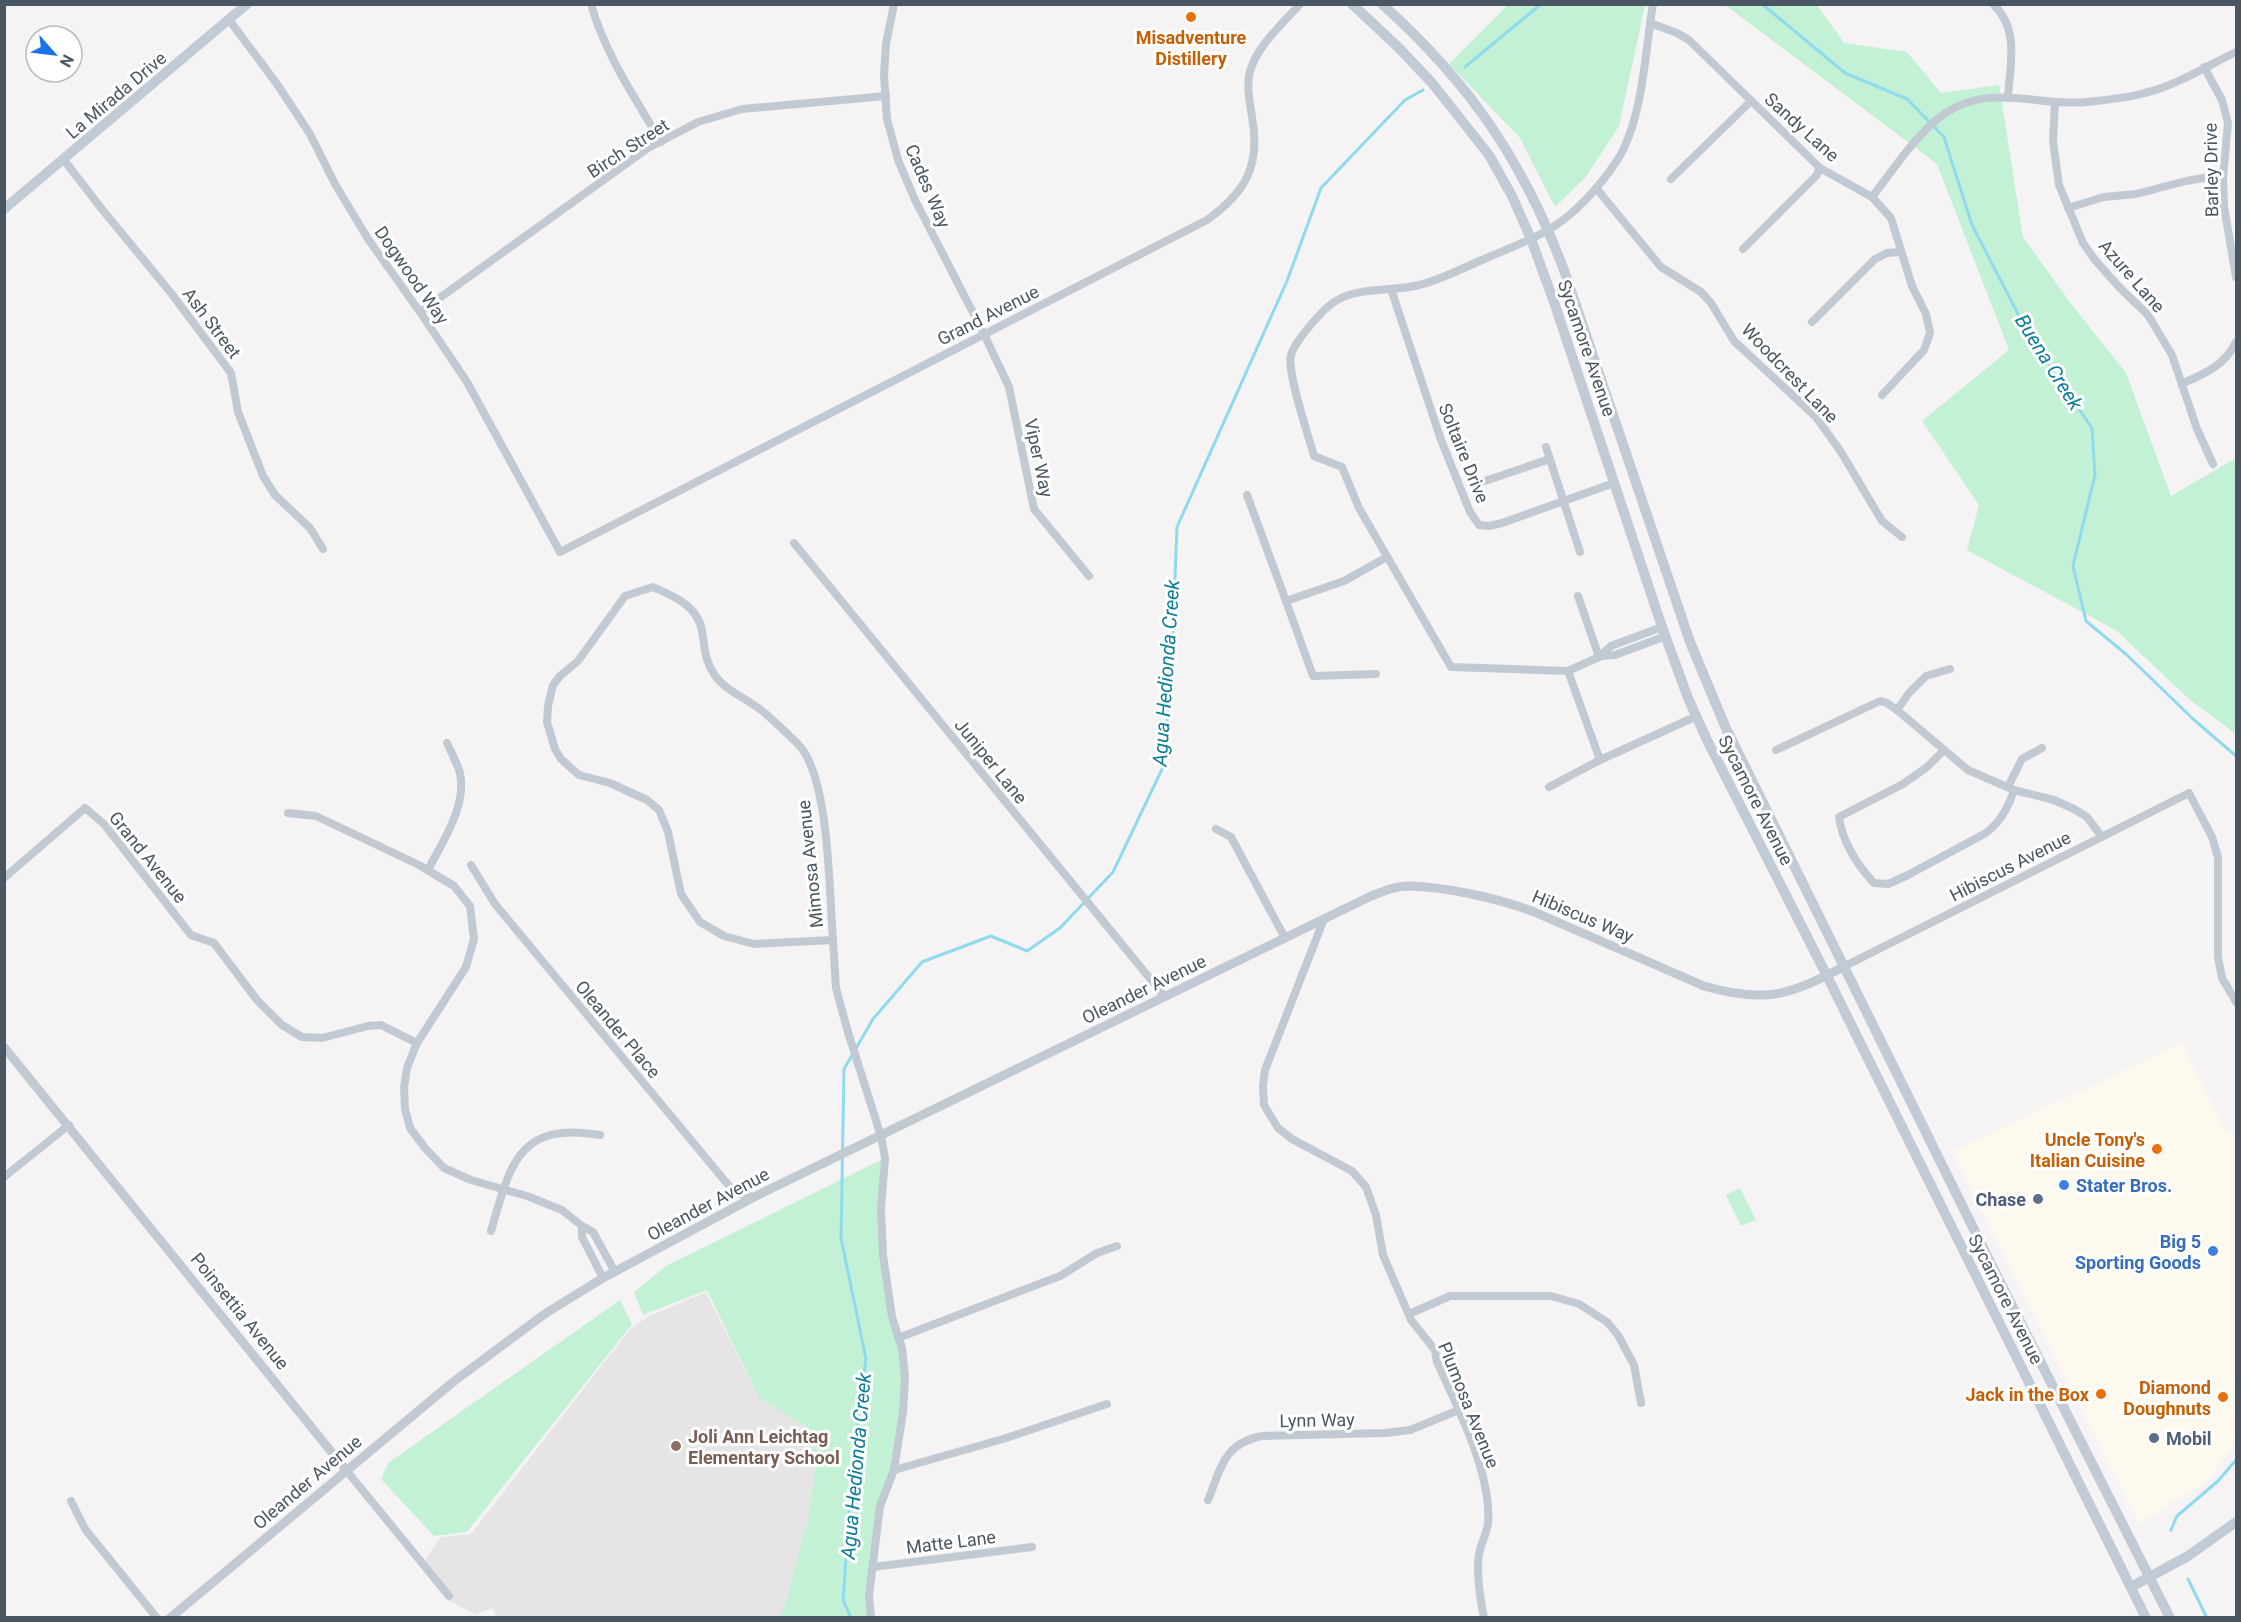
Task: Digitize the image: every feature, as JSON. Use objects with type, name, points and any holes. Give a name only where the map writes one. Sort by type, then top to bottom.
[{"type":"main road","name":"La Mirada Drive","points":[[4,209],[230,21],[247,4]]},
{"type":"main road","name":"Sycamore Avenue","points":[[1352,4],[1399,48],[1463,120],[1492,160],[1512,196],[1531,239],[1664,632],[1697,716],[2146,1617]]},
{"type":"main road","name":"Sycamore Avenue","points":[[1382,4],[1414,33],[1478,107],[1508,150],[1530,188],[1549,230],[1690,642],[1730,737],[1993,1268],[2170,1617]]},
{"type":"main road","points":[[2131,1587],[2188,1557],[2236,1522]]},
{"type":"street","points":[[591,4],[596,23],[611,55],[660,142]]},
{"type":"street","name":"Cades Way","points":[[894,4],[886,44],[884,75],[887,119],[901,167],[915,200],[984,334]]},
{"type":"street","name":"Grand Avenue","points":[[560,552],[1207,220],[1224,208],[1250,175],[1254,158],[1256,136],[1248,90],[1250,72],[1274,32],[1300,4]]},
{"type":"street","points":[[1653,4],[1636,115],[1627,142],[1617,161],[1596,188],[1569,216],[1531,239],[1443,277],[1418,286],[1369,291],[1334,302],[1305,333],[1291,355],[1292,372],[1314,456],[1342,467],[1359,508],[1451,668],[1569,671],[1599,657],[1611,646],[1664,632]]},
{"type":"street","points":[[1993,4],[2001,12],[2009,27],[2012,41],[2008,97]]},
{"type":"street","name":"Dogwood Way","points":[[230,21],[284,94],[310,134],[334,184],[368,239],[467,382],[560,552]]},
{"type":"street","name":"Sandy Lane","points":[[1650,23],[1689,40],[1820,168],[1872,196],[1891,218],[1897,233],[1900,252],[1912,286],[1926,314],[1930,333],[1924,350],[1882,395]]},
{"type":"street","points":[[1872,196],[1920,138],[1944,115],[1962,105],[1998,96],[2055,102],[2085,102],[2145,93],[2236,52]]},
{"type":"street","name":"Barley Drive","points":[[2204,67],[2222,100],[2228,123],[2223,178],[2224,206],[2236,277]]},
{"type":"street","name":"Birch Street","points":[[420,312],[638,155],[698,122],[742,109],[886,96]]},
{"type":"street","points":[[1671,179],[1751,101]]},
{"type":"street","name":"Azure Lane","points":[[2055,102],[2053,141],[2059,185],[2068,208],[2084,243],[2095,260],[2148,315],[2172,355],[2197,429],[2213,464]]},
{"type":"street","name":"Ash Street","points":[[64,160],[171,293],[231,373],[238,412],[263,476],[275,495],[310,528],[323,549]]},
{"type":"street","points":[[1743,249],[1816,176],[1820,168]]},
{"type":"street","points":[[2068,208],[2104,197],[2136,194],[2186,181],[2210,177],[2223,178]]},
{"type":"street","name":"Woodcrest Lane","points":[[1596,188],[1661,267],[1701,292],[1711,303],[1734,341],[1816,417],[1841,452],[1882,521],[1902,537]]},
{"type":"street","points":[[1812,322],[1875,259],[1887,253],[1900,252]]},
{"type":"street","name":"Soltaire Drive","points":[[1391,289],[1441,440],[1470,512],[1479,525],[1489,526],[1502,523],[1614,483]]},
{"type":"street","name":"Viper Way","points":[[984,334],[1009,387],[1035,509],[1089,576]]},
{"type":"street","points":[[2183,383],[2209,372],[2232,352],[2236,342]]},
{"type":"street","points":[[1545,447],[1580,552]]},
{"type":"street","points":[[1476,484],[1550,459]]},
{"type":"street","points":[[1246,495],[1313,676],[1376,674]]},
{"type":"street","name":"Juniper Lane","points":[[794,543],[1165,997]]},
{"type":"street","points":[[1286,601],[1344,581],[1387,557]]},
{"type":"street","name":"Mimosa Avenue","points":[[833,940],[754,944],[724,936],[700,922],[681,894],[668,832],[659,810],[647,800],[610,783],[579,775],[561,759],[555,749],[548,722],[548,706],[553,685],[578,661],[616,607],[630,593],[653,587],[677,597],[690,607],[702,628],[703,651],[721,684],[760,710],[800,747],[809,760],[823,806],[833,940],[836,988],[881,1136],[885,1158],[881,1209],[883,1255],[898,1338],[902,1348],[905,1377],[903,1412],[894,1470],[880,1506],[869,1595],[871,1617]]},
{"type":"street","points":[[1578,596],[1599,657]]},
{"type":"street","points":[[1897,710],[1909,693],[1926,676],[1950,669]]},
{"type":"street","points":[[1569,671],[1600,760]]},
{"type":"street","points":[[1776,750],[1880,701],[1897,710],[1968,770],[2011,789],[2054,800],[2074,809],[2087,817],[2102,837]]},
{"type":"street","points":[[1549,786],[1697,716]]},
{"type":"street","points":[[428,870],[456,812],[460,798],[459,772],[447,742]]},
{"type":"street","points":[[1943,751],[1922,771],[1903,784],[1839,817],[1841,830],[1854,855],[1874,883],[1888,884],[1906,876],[1996,825],[2003,816],[2022,759],[2042,748]]},
{"type":"street","name":"Hibiscus Avenue","points":[[1845,966],[2189,793],[2212,837],[2218,857],[2218,957],[2222,978],[2236,1002]]},
{"type":"street","name":"Grand Avenue","points":[[4,878],[85,808],[104,824],[191,935],[214,943],[257,999],[282,1025],[302,1037],[322,1038],[368,1026],[381,1025],[417,1043]]},
{"type":"street","points":[[288,813],[316,816],[428,870],[454,886],[470,906],[474,939],[466,967],[417,1043],[407,1068],[404,1087],[405,1109],[410,1128],[424,1148],[444,1168],[471,1180],[562,1210],[593,1232],[615,1272]]},
{"type":"street","points":[[1216,829],[1231,837],[1285,938]]},
{"type":"street","name":"Oleander Place","points":[[471,865],[495,904],[730,1187],[739,1194],[754,1197]]},
{"type":"street","name":"Hibiscus Way","points":[[1324,919],[1369,897],[1408,886],[1504,901],[1704,986],[1730,993],[1758,996],[1788,993],[1845,966]]},
{"type":"street","name":"Oleander Avenue","points":[[170,1617],[453,1382],[546,1313],[603,1278],[754,1197],[1324,919]]},
{"type":"street","name":"Plumosa Avenue","points":[[1324,919],[1265,1070],[1264,1105],[1278,1128],[1292,1139],[1352,1171],[1366,1187],[1376,1215],[1383,1256],[1409,1314],[1435,1350],[1437,1362],[1478,1460],[1485,1486],[1488,1523],[1479,1555],[1480,1600],[1484,1617]]},
{"type":"street","name":"Poinsettia Avenue","points":[[4,1047],[449,1596]]},
{"type":"street","points":[[4,1177],[69,1125]]},
{"type":"street","points":[[491,1231],[513,1162],[538,1139],[555,1132],[575,1131],[600,1135]]},
{"type":"street","points":[[582,1226],[582,1237],[603,1278]]},
{"type":"street","points":[[898,1338],[1060,1276],[1097,1253],[1117,1246]]},
{"type":"street","points":[[1409,1314],[1450,1296],[1551,1296],[1579,1304],[1607,1322],[1618,1335],[1634,1365],[1641,1403]]},
{"type":"street","points":[[894,1470],[1107,1404]]},
{"type":"street","name":"Lynn Way","points":[[1208,1500],[1226,1458],[1236,1445],[1247,1439],[1262,1436],[1385,1433],[1410,1430],[1459,1410]]},
{"type":"street","points":[[71,1501],[85,1530],[157,1617]]},
{"type":"street","name":"Matte Lane","points":[[873,1567],[1032,1547]]},
{"type":"shaded area","points":[[2182,1043],[2226,1132],[2236,1135],[2236,1441],[2209,1479],[2139,1524],[1952,1152]]},
{"type":"shaded area","name":"Joli Ann Leichtag Elementary School","points":[[706,1292],[759,1398],[808,1428],[816,1464],[808,1519],[784,1609],[779,1617],[496,1617],[493,1608],[475,1614],[446,1599],[421,1568],[440,1537],[471,1534],[630,1329],[647,1317]]},
{"type":"green space","points":[[1508,5],[1645,5],[1619,126],[1585,178],[1555,207],[1520,138],[1449,64]]},
{"type":"green space","points":[[1725,5],[1817,5],[1844,43],[1907,52],[1941,93],[1999,85],[2023,237],[2072,305],[2126,373],[2171,496],[2236,458],[2236,734],[2190,700],[2117,631],[1967,550],[1979,505],[1922,421],[2009,350],[1937,164]]},
{"type":"green space","points":[[885,1158],[883,1255],[905,1377],[894,1470],[880,1506],[871,1617],[779,1617],[784,1609],[808,1519],[816,1464],[808,1428],[759,1398],[707,1290],[643,1315],[634,1292],[666,1266]]},
{"type":"green space","points":[[1740,1188],[1756,1220],[1741,1226],[1726,1195]]},
{"type":"green space","points":[[620,1300],[632,1324],[467,1532],[434,1536],[381,1479],[388,1463]]},
{"type":"waterway","name":"Agua Hedionda Creek","points":[[1465,67],[1541,4]]},
{"type":"waterway","name":"Buena Creek","points":[[1762,4],[1845,73],[1907,99],[1944,137],[1972,225],[2031,339],[2092,428],[2095,475],[2073,566],[2086,621],[2127,655],[2192,718],[2236,756]]},
{"type":"waterway","name":"Agua Hedionda Creek","points":[[851,1618],[843,1600],[853,1462],[866,1359],[841,1238],[844,1069],[873,1019],[922,962],[991,936],[1027,951],[1060,928],[1113,872],[1164,765],[1172,652],[1177,527],[1287,281],[1321,188],[1405,100],[1423,90]]},
{"type":"waterway","name":"Buena Creek","points":[[2171,1530],[2177,1516],[2218,1481],[2236,1460]]},
{"type":"waterway","name":"Buena Creek","points":[[2188,1579],[2207,1618]]},
{"type":"place","name":"Misadventure Distillery","points":[[1191,17]]},
{"type":"place","name":"Uncle Tony's Italian Cuisine","points":[[2157,1149]]},
{"type":"place","name":"Stater Bros.","points":[[2064,1185]]},
{"type":"place","name":"Chase","points":[[2038,1199]]},
{"type":"place","name":"Big 5 Sporting Goods","points":[[2213,1251]]},
{"type":"place","name":"Jack in the Box","points":[[2101,1394]]},
{"type":"place","name":"Diamond Doughnuts","points":[[2223,1397]]},
{"type":"place","name":"Mobil","points":[[2154,1438]]},
{"type":"place","name":"Joli Ann Leichtag Elementary School","points":[[676,1446]]}]
